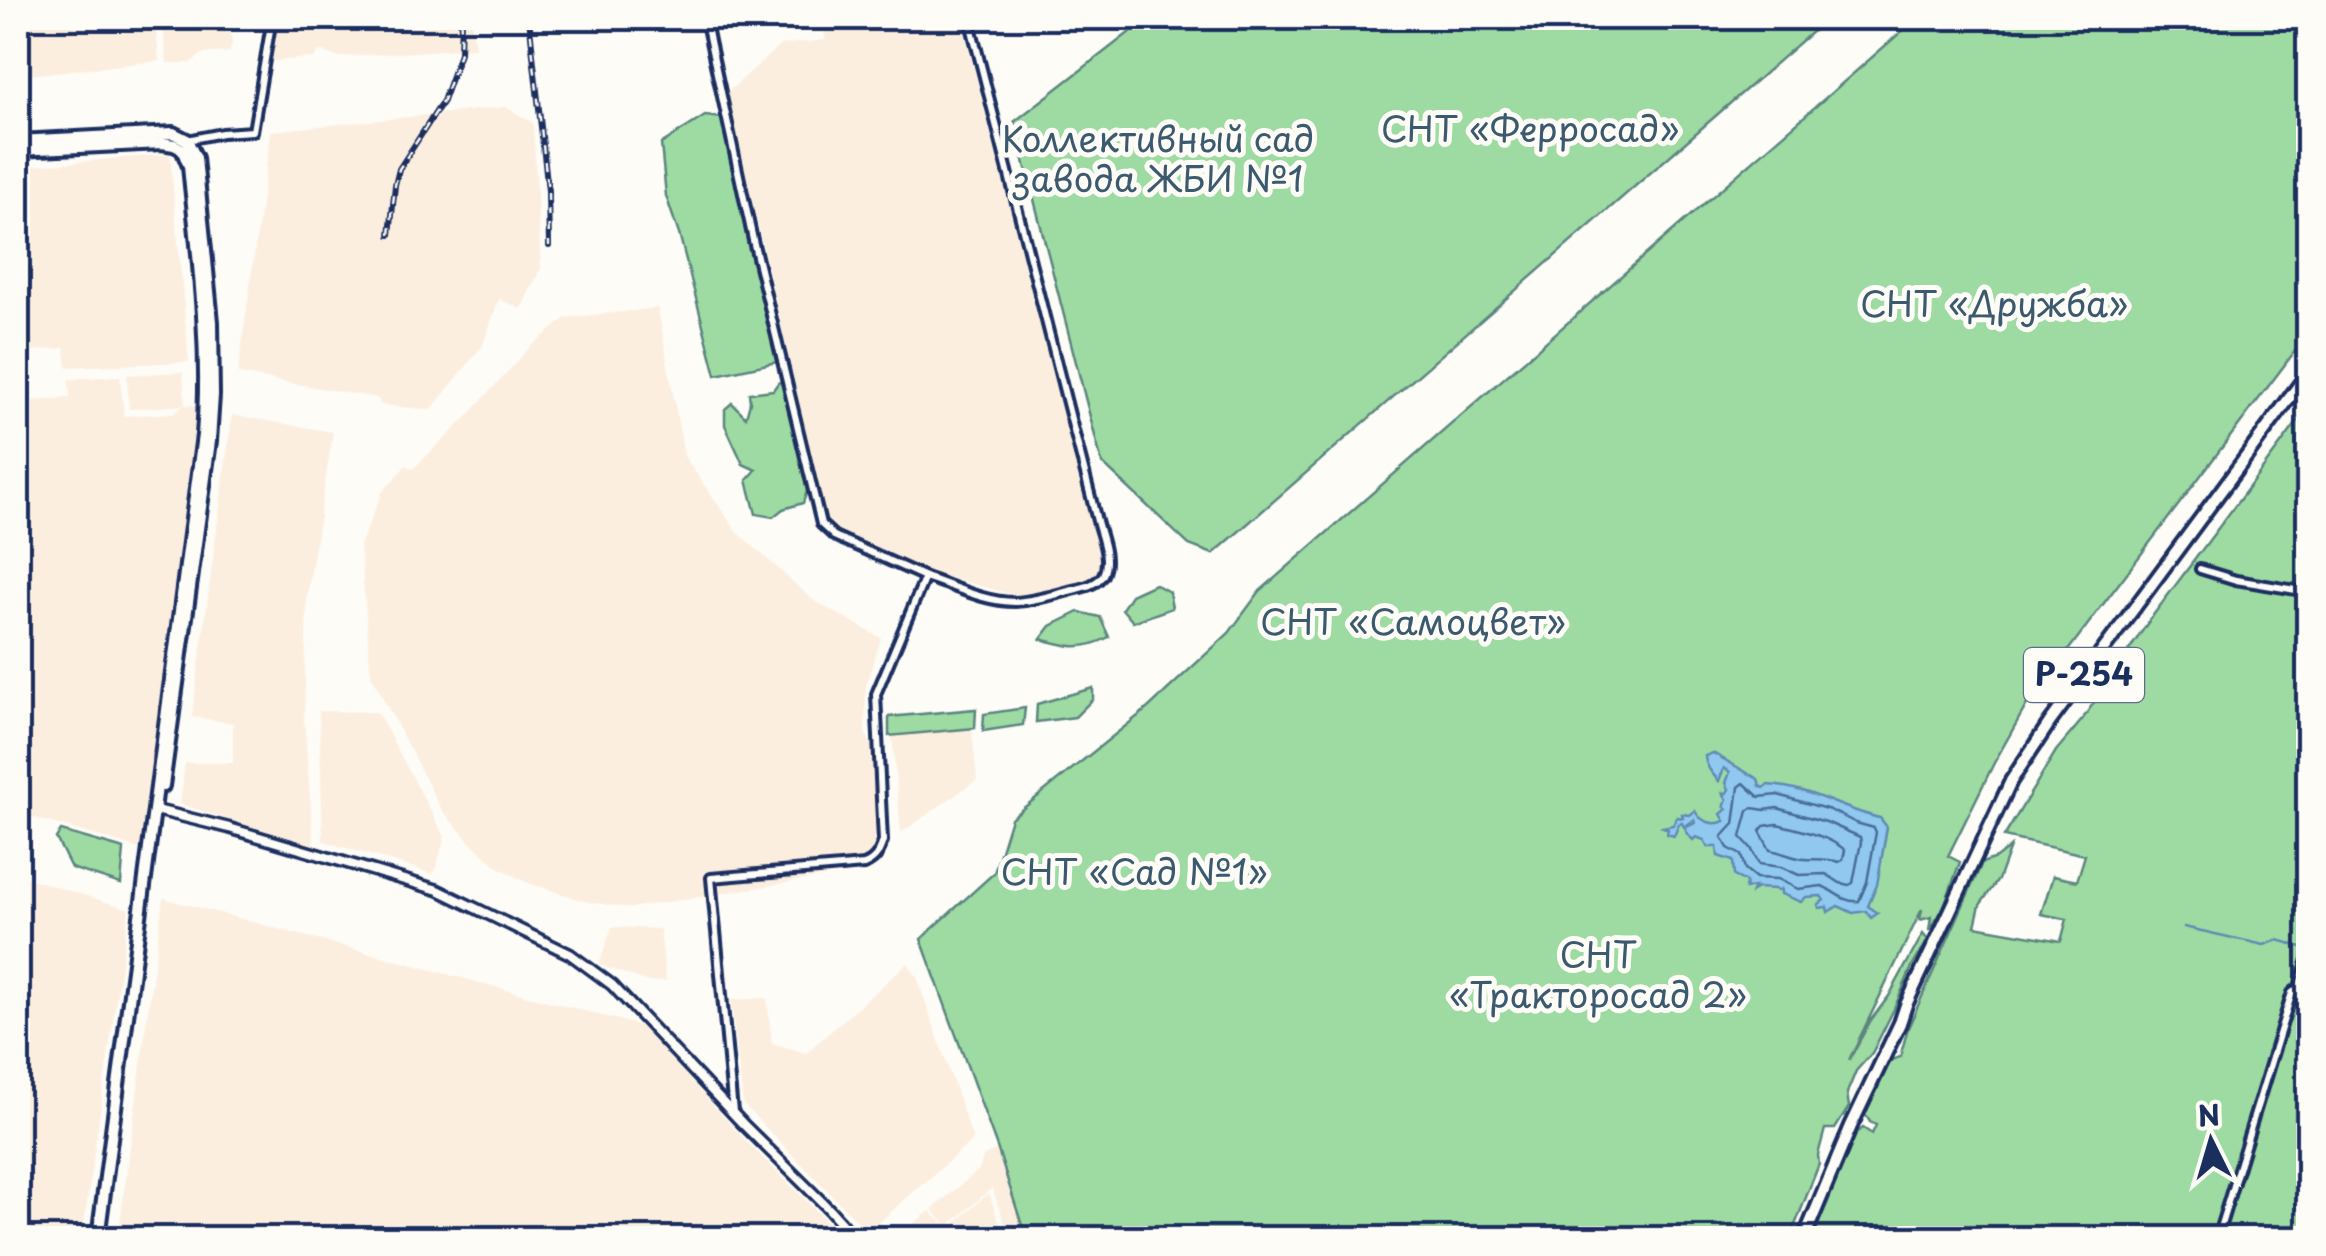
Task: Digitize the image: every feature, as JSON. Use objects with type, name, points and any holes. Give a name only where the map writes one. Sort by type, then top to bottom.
[{"type":"main road","points":[[18,140],[166,133],[180,135],[185,144]]},
{"type":"main road","points":[[18,150],[162,143],[192,146],[198,172],[212,322],[214,394],[210,442],[174,721],[156,810],[98,1238]]},
{"type":"main road","name":"Р-254","points":[[1801,1238],[1845,1125],[1894,1020],[1906,1004],[1994,816],[2028,754],[2308,372]]},
{"type":"street","points":[[185,144],[222,133],[253,130],[272,18]]},
{"type":"street","points":[[705,18],[821,524],[834,536],[924,577],[1000,601],[1035,600],[1094,584],[1105,570],[1106,558],[969,18]]},
{"type":"street","points":[[2200,569],[2236,580],[2308,592]]},
{"type":"street","points":[[734,1114],[711,878],[864,866],[880,852],[883,840],[876,694],[924,577]]},
{"type":"street","points":[[156,810],[438,890],[570,954],[612,985],[855,1238]]},
{"type":"street","points":[[2217,1238],[2289,1002],[2308,960]]},
{"type":"shaded area","points":[[18,18],[155,18],[159,61],[18,76]]},
{"type":"shaded area","points":[[162,18],[229,18],[230,52],[203,54],[190,63],[167,63]]},
{"type":"shaded area","points":[[278,18],[471,18],[475,48],[336,57],[322,51],[315,58],[272,61]]},
{"type":"shaded area","points":[[822,18],[961,18],[1102,566],[1087,582],[1017,596],[932,573],[838,534],[827,522],[727,93],[780,45],[825,40]]},
{"type":"shaded area","points":[[506,107],[533,123],[541,268],[521,309],[499,299],[483,345],[431,410],[381,405],[377,398],[238,374],[271,131]]},
{"type":"shaded area","points":[[170,154],[189,362],[67,367],[65,348],[18,352],[18,167]]},
{"type":"shaded area","points":[[658,308],[684,456],[738,533],[813,600],[881,638],[866,685],[865,732],[872,747],[884,859],[872,869],[630,908],[588,902],[528,883],[498,867],[441,809],[371,675],[360,545],[382,493],[406,465],[413,469],[529,348],[566,318]]},
{"type":"shaded area","points":[[183,372],[185,405],[198,406],[140,849],[18,813],[18,402],[70,398],[69,379],[120,376],[124,416],[174,413],[184,405],[129,409],[127,375]]},
{"type":"shaded area","points":[[232,415],[333,432],[307,597],[304,720],[314,847],[180,804],[185,763],[233,763],[233,723],[192,717]]},
{"type":"shaded area","points":[[319,711],[377,712],[445,837],[434,874],[323,841]]},
{"type":"shaded area","points":[[972,730],[977,780],[901,833],[892,735]]},
{"type":"shaded area","points":[[18,875],[129,909],[83,1231],[77,1230],[75,1238],[18,1238]]},
{"type":"shaded area","points":[[163,898],[641,1026],[742,1137],[844,1238],[118,1238]]},
{"type":"shaded area","points":[[612,927],[660,929],[666,981],[649,982],[599,965]]},
{"type":"shaded area","points":[[908,963],[917,977],[973,1140],[868,1232],[743,1104],[731,1000],[767,998],[772,1043],[806,1053]]},
{"type":"shaded area","points":[[997,1149],[1026,1238],[1010,1238],[992,1188],[947,1227],[932,1209],[979,1170],[983,1157]]},
{"type":"shaded area","points":[[989,1193],[1004,1238],[895,1238],[930,1211],[948,1229]]},
{"type":"green space","name":"СНТ «Ферросад»","points":[[1148,18],[1828,18],[1213,554],[1189,545],[1102,463],[1014,122]]},
{"type":"green space","points":[[1917,18],[2308,18],[2308,334],[2026,706],[1948,856],[1960,862],[1943,909],[1929,931],[1931,917],[1920,920],[1922,909],[1849,1060],[1923,934],[1928,940],[1872,1053],[1856,1071],[1847,1093],[1849,1107],[1835,1129],[1825,1129],[1819,1164],[1790,1238],[1026,1238],[921,939],[994,873],[1011,818],[1148,708],[1229,633],[1260,591]]},
{"type":"green space","points":[[705,116],[723,118],[747,241],[777,362],[716,375],[666,196],[661,144]]},
{"type":"green space","points":[[784,380],[807,491],[803,503],[783,509],[773,517],[756,514],[747,480],[756,470],[743,464],[725,425],[725,409],[732,403],[746,417],[749,393],[773,390]]},
{"type":"green space","points":[[2308,408],[2308,1238],[1813,1238],[1856,1133],[1863,1128],[1872,1134],[1876,1125],[1865,1114],[1891,1060],[1900,1057],[1908,1028],[1982,863],[2010,847],[1998,880],[1980,905],[1975,926],[2061,941],[2067,919],[2041,914],[2053,876],[2077,881],[2085,855],[2004,837],[2056,751]]},
{"type":"green space","points":[[1155,584],[1169,592],[1172,608],[1133,622],[1122,609],[1131,595]]},
{"type":"green space","points":[[1079,612],[1100,617],[1109,637],[1076,646],[1041,639],[1051,626]]},
{"type":"green space","points":[[1093,688],[1093,699],[1075,717],[1036,722],[1037,704]]},
{"type":"green space","points":[[1025,708],[1023,725],[983,731],[984,714]]},
{"type":"green space","points":[[976,709],[975,728],[889,736],[889,717]]},
{"type":"green space","points":[[61,831],[124,849],[121,884],[71,868],[56,838]]},
{"type":"water","points":[[1713,753],[1758,779],[1764,788],[1767,785],[1797,789],[1880,818],[1887,827],[1877,885],[1868,906],[1878,913],[1871,918],[1866,911],[1853,913],[1838,906],[1828,912],[1827,907],[1819,908],[1824,900],[1821,896],[1806,897],[1801,902],[1781,894],[1781,889],[1757,888],[1752,892],[1754,887],[1745,889],[1746,882],[1734,876],[1733,861],[1718,856],[1717,847],[1708,847],[1704,840],[1693,840],[1687,834],[1685,828],[1694,820],[1684,827],[1679,824],[1674,836],[1667,834],[1668,829],[1663,827],[1673,825],[1677,817],[1683,818],[1682,814],[1695,811],[1708,822],[1725,821],[1721,814],[1727,809],[1727,799],[1723,793],[1729,789],[1726,783],[1730,772],[1724,768],[1717,779],[1705,759]]},
{"type":"waterway","points":[[2184,927],[2264,945],[2278,940],[2308,949]]},
{"type":"railway","points":[[390,235],[399,169],[443,101],[460,53],[461,18]]},
{"type":"railway","points":[[529,18],[548,191],[549,246]]},
{"type":"park label","name":"Коллективный сад завода ЖБИ №1","points":[[1158,160]]},
{"type":"park label","name":"СНТ «Дружба»","points":[[1994,305]]},
{"type":"park label","name":"СНТ «Самоцвет»","points":[[1413,623]]},
{"type":"park label","name":"СНТ «Сад №1»","points":[[1134,873]]},
{"type":"park label","name":"СНТ «Тракторосад 2»","points":[[1598,976]]}]
